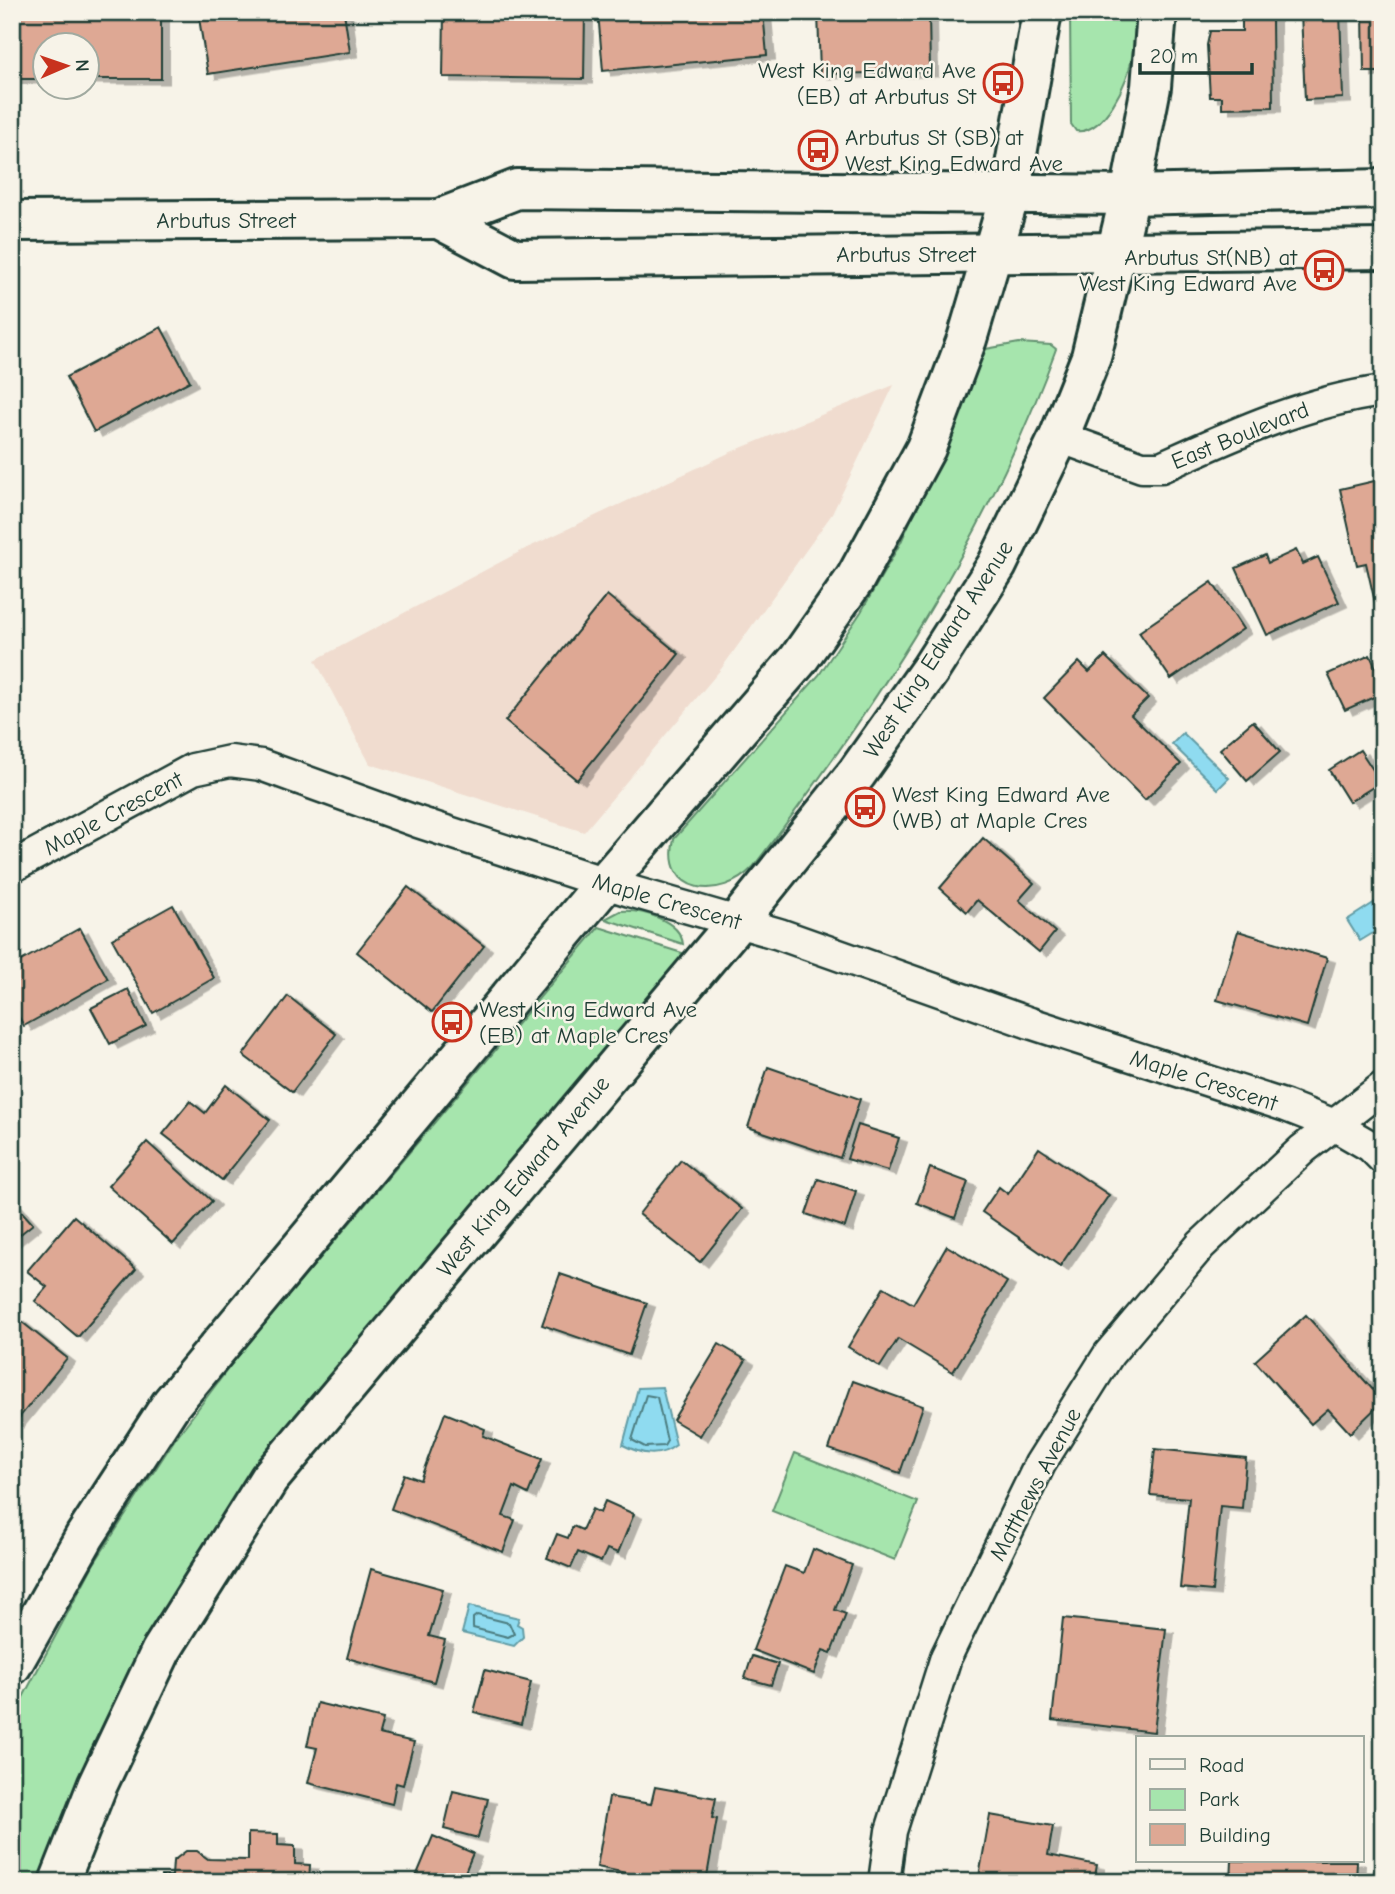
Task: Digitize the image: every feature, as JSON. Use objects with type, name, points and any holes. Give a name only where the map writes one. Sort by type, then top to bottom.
[{"type":"main road","points":[[12,1665],[85,1536],[171,1404],[605,883],[798,660],[855,579],[926,448],[967,339],[1010,194],[1042,12]]},
{"type":"main road","name":"West King Edward Avenue","points":[[59,1882],[97,1786],[161,1651],[269,1479],[738,921],[857,773],[930,670],[997,565],[1059,437],[1091,357],[1130,195],[1151,87],[1157,12]]},
{"type":"main road","name":"Arbutus Street","points":[[12,221],[439,219],[517,189],[1130,195],[1383,189]]},
{"type":"main road","name":"Arbutus Street","points":[[439,219],[515,259],[1383,249]]},
{"type":"street","name":"East Boulevard","points":[[1059,437],[1142,467],[1161,467],[1274,416],[1341,397],[1383,391]]},
{"type":"street","name":"Maple Crescent","points":[[12,867],[193,769],[230,761],[261,765],[418,822],[605,883],[738,921],[1332,1124],[1370,1146],[1383,1159]]},
{"type":"street","name":"Matthews Avenue","points":[[884,1882],[891,1831],[946,1657],[1040,1464],[1109,1353],[1201,1245],[1332,1124],[1383,1087]]},
{"type":"shaded area","points":[[894,385],[832,514],[721,669],[584,832],[370,764],[315,660],[525,549],[731,452]]},
{"type":"green space","points":[[1070,12],[1136,12],[1130,67],[1120,92],[1096,124],[1086,130],[1076,131],[1071,124]]},
{"type":"green space","points":[[1019,343],[1051,345],[1056,349],[997,487],[924,620],[842,746],[753,867],[740,878],[711,888],[697,887],[685,881],[676,872],[672,858],[674,839],[819,675],[861,612],[901,542],[986,349]]},
{"type":"green space","points":[[620,911],[648,914],[667,922],[675,928],[683,944],[605,919]]},
{"type":"green space","points":[[599,927],[682,953],[681,958],[245,1486],[139,1649],[90,1752],[37,1882],[12,1882],[12,1718],[93,1565],[175,1439],[237,1357]]},
{"type":"green space","points":[[795,1453],[918,1502],[895,1560],[772,1511]]},
{"type":"water","points":[[1183,733],[1229,778],[1218,789],[1172,744]]},
{"type":"water","points":[[1383,897],[1383,927],[1360,941],[1347,920]]},
{"type":"water","points":[[662,1387],[676,1445],[663,1452],[650,1454],[623,1445],[638,1388]]},
{"type":"water","points":[[469,1606],[519,1618],[517,1624],[522,1627],[523,1637],[514,1646],[462,1633]]},
{"type":"building","points":[[12,12],[161,12],[161,79],[102,79],[102,32],[32,32],[32,79],[12,79]]},
{"type":"building","points":[[198,12],[344,12],[350,52],[208,74]]},
{"type":"building","points":[[444,12],[585,12],[584,79],[443,77]]},
{"type":"building","points":[[598,12],[763,12],[767,55],[603,71]]},
{"type":"building","points":[[818,12],[929,12],[930,72],[820,74]]},
{"type":"building","points":[[1340,12],[1343,98],[1305,100],[1301,13]]},
{"type":"building","points":[[1363,12],[1383,12],[1383,72],[1364,72]]},
{"type":"building","points":[[1242,18],[1272,18],[1273,107],[1222,108],[1222,97],[1210,97],[1207,45],[1210,31],[1242,31]]},
{"type":"building","points":[[161,327],[190,381],[94,432],[66,377]]},
{"type":"building","points":[[1383,479],[1383,619],[1379,620],[1366,563],[1357,565],[1340,489]]},
{"type":"building","points":[[1296,550],[1303,564],[1318,557],[1339,602],[1267,635],[1236,568],[1265,555],[1268,563]]},
{"type":"building","points":[[1212,582],[1243,629],[1171,679],[1139,632]]},
{"type":"building","points":[[607,595],[679,654],[577,780],[505,721]]},
{"type":"building","points":[[1370,655],[1383,683],[1383,693],[1345,710],[1328,674]]},
{"type":"building","points":[[1105,656],[1148,698],[1131,715],[1181,764],[1145,800],[1044,698],[1079,662],[1089,672]]},
{"type":"building","points":[[1253,721],[1280,752],[1247,781],[1220,749]]},
{"type":"building","points":[[1360,750],[1381,782],[1349,802],[1329,770]]},
{"type":"building","points":[[983,838],[1034,883],[1019,900],[1055,932],[1039,952],[977,900],[967,912],[940,888]]},
{"type":"building","points":[[408,887],[484,946],[432,1012],[357,952]]},
{"type":"building","points":[[173,905],[214,978],[153,1013],[112,939]]},
{"type":"building","points":[[80,928],[108,979],[24,1026],[12,1005],[12,966]]},
{"type":"building","points":[[1238,931],[1327,958],[1307,1026],[1217,1000]]},
{"type":"building","points":[[128,989],[146,1026],[110,1044],[91,1008]]},
{"type":"building","points":[[288,996],[336,1034],[292,1092],[243,1055]]},
{"type":"building","points":[[768,1067],[860,1099],[840,1158],[748,1127]]},
{"type":"building","points":[[226,1085],[270,1120],[222,1180],[163,1134],[190,1101],[205,1113]]},
{"type":"building","points":[[858,1125],[899,1138],[888,1171],[847,1159]]},
{"type":"building","points":[[147,1142],[212,1201],[173,1244],[108,1186]]},
{"type":"building","points":[[1039,1148],[1109,1195],[1060,1266],[982,1212],[999,1187],[1008,1194]]},
{"type":"building","points":[[681,1160],[742,1209],[700,1262],[639,1214]]},
{"type":"building","points":[[930,1168],[968,1182],[955,1218],[917,1203]]},
{"type":"building","points":[[818,1179],[856,1191],[845,1227],[806,1214]]},
{"type":"building","points":[[12,1201],[33,1224],[12,1241]]},
{"type":"building","points":[[74,1216],[136,1269],[78,1337],[35,1301],[47,1287],[27,1271]]},
{"type":"building","points":[[947,1246],[1007,1282],[953,1372],[898,1339],[880,1367],[848,1347],[884,1287],[913,1304]]},
{"type":"building","points":[[560,1274],[647,1303],[629,1355],[542,1325]]},
{"type":"building","points":[[1306,1315],[1383,1401],[1350,1433],[1328,1409],[1311,1424],[1255,1361]]},
{"type":"building","points":[[17,1318],[67,1358],[15,1423],[12,1421],[12,1324]]},
{"type":"building","points":[[719,1344],[746,1360],[700,1436],[673,1420]]},
{"type":"building","points":[[853,1381],[923,1406],[900,1473],[829,1449]]},
{"type":"building","points":[[445,1413],[485,1429],[483,1436],[542,1459],[528,1494],[514,1487],[503,1516],[515,1520],[503,1552],[391,1509],[404,1474],[420,1480]]},
{"type":"building","points":[[1155,1449],[1246,1458],[1242,1508],[1220,1506],[1212,1591],[1180,1588],[1189,1498],[1150,1495]]},
{"type":"building","points":[[605,1501],[634,1514],[618,1553],[607,1549],[601,1562],[578,1552],[571,1568],[547,1558],[557,1534],[568,1538],[573,1526],[582,1530],[592,1509],[600,1513]]},
{"type":"building","points":[[813,1549],[852,1565],[835,1610],[846,1614],[831,1653],[823,1650],[814,1674],[753,1650],[785,1566],[804,1573]]},
{"type":"building","points":[[371,1569],[443,1589],[429,1636],[445,1640],[434,1682],[347,1658]]},
{"type":"building","points":[[1063,1618],[1166,1629],[1154,1732],[1052,1720]]},
{"type":"building","points":[[752,1656],[778,1664],[771,1685],[745,1678]]},
{"type":"building","points":[[485,1670],[531,1682],[521,1724],[474,1712]]},
{"type":"building","points":[[317,1703],[383,1719],[379,1734],[414,1742],[403,1785],[396,1783],[392,1804],[308,1783],[317,1748],[307,1746]]},
{"type":"building","points":[[655,1787],[716,1798],[712,1818],[717,1819],[706,1882],[669,1882],[597,1867],[609,1797],[651,1804]]},
{"type":"building","points":[[453,1791],[488,1799],[478,1838],[444,1829]]},
{"type":"building","points":[[990,1815],[1053,1826],[1048,1855],[1097,1865],[1094,1882],[978,1882]]},
{"type":"building","points":[[248,1833],[278,1834],[278,1845],[295,1846],[295,1864],[310,1865],[309,1882],[161,1882],[161,1876],[172,1876],[173,1861],[186,1851],[197,1851],[208,1859],[248,1860]]},
{"type":"building","points":[[433,1836],[473,1853],[461,1882],[420,1882],[415,1879]]},
{"type":"building","points":[[1232,1862],[1357,1862],[1356,1882],[1231,1882]]},
{"type":"place","name":"West King Edward Ave (EB) at Arbutus St","points":[[1003,83]]},
{"type":"place","name":"Arbutus St (SB) at West King Edward Ave","points":[[818,150]]},
{"type":"place","name":"Arbutus St(NB) at West King Edward Ave","points":[[1324,270]]},
{"type":"place","name":"West King Edward Ave (WB) at Maple Cres","points":[[865,807]]},
{"type":"place","name":"West King Edward Ave (EB) at Maple Cres","points":[[452,1022]]}]
